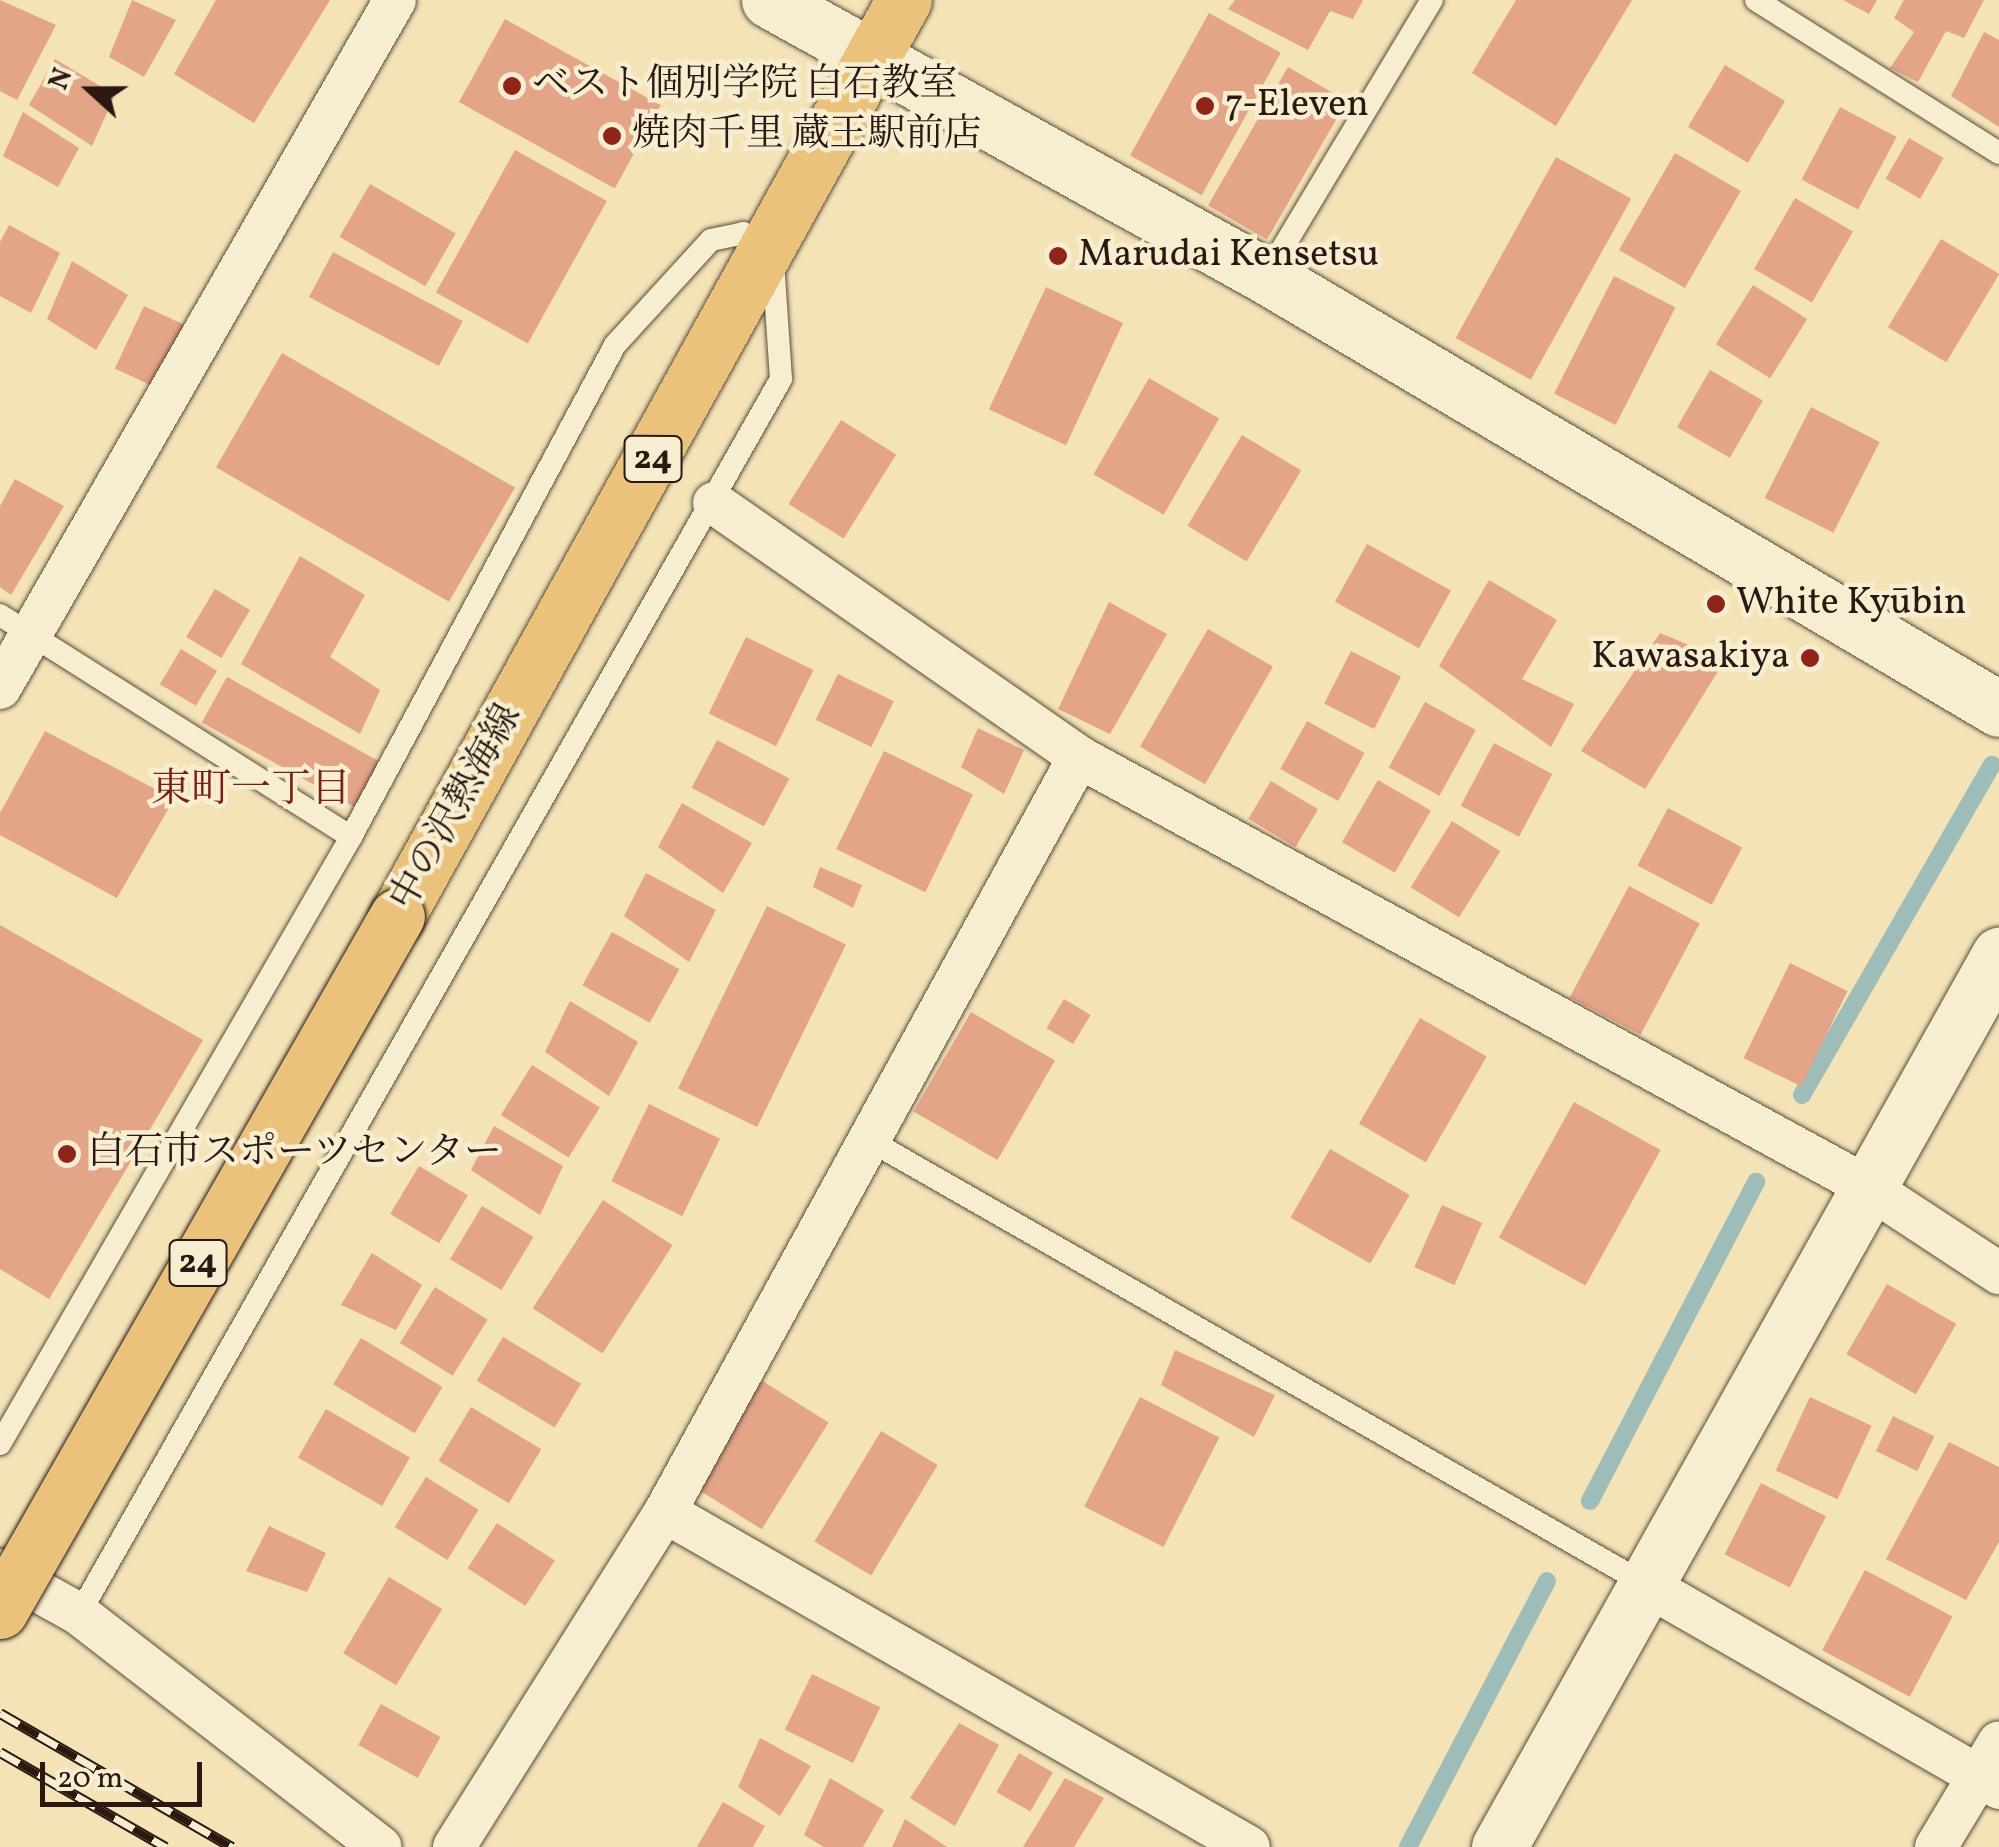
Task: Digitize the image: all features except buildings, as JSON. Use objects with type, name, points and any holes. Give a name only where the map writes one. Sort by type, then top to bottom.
[{"type":"main road","name":"中の沢熱海線","points":[[0,1611],[397,916],[772,247],[904,0]]},
{"type":"street","points":[[0,688],[16,624],[396,0]]},
{"type":"street","points":[[769,0],[1266,276],[1999,709]]},
{"type":"street","points":[[714,503],[1079,757],[1868,1186],[1999,1273]]},
{"type":"street","points":[[454,1847],[665,1512],[1079,757]]},
{"type":"street","points":[[1499,1847],[1999,955]]},
{"type":"street","points":[[665,1512],[1249,1847]]},
{"type":"street","points":[[0,1570],[79,1614],[380,1847]]},
{"type":"street","points":[[1648,1586],[1992,1768],[1936,1847]]},
{"type":"lane","points":[[1266,276],[1432,0]]},
{"type":"lane","points":[[1756,0],[1999,154]]},
{"type":"lane","points":[[0,1444],[352,837],[615,345],[711,240],[744,234],[772,247],[781,379],[714,503],[79,1614]]},
{"type":"lane","points":[[16,624],[352,837]]},
{"type":"lane","points":[[869,1140],[1648,1586]]},
{"type":"waterway","points":[[1802,1095],[1992,765]]},
{"type":"waterway","points":[[1590,1501],[1756,1182]]},
{"type":"waterway","points":[[1408,1847],[1547,1581]]},
{"type":"railway","points":[[0,1713],[232,1847]]},
{"type":"railway","points":[[0,1752],[166,1847]]},
{"type":"place","name":"ベスト個別学院 白石教室","points":[[512,86]]},
{"type":"place","name":"7-Eleven","points":[[1205,106]]},
{"type":"place","name":"焼肉千里 蔵王駅前店","points":[[612,136]]},
{"type":"place","name":"Marudai Kensetsu","points":[[1058,256]]},
{"type":"place","name":"White Kyūbin","points":[[1716,604]]},
{"type":"place","name":"Kawasakiya","points":[[1810,658]]},
{"type":"place","name":"白石市スポーツセンター","points":[[67,1154]]},
{"type":"district","name":"東町一丁目","points":[[251,791]]}]
